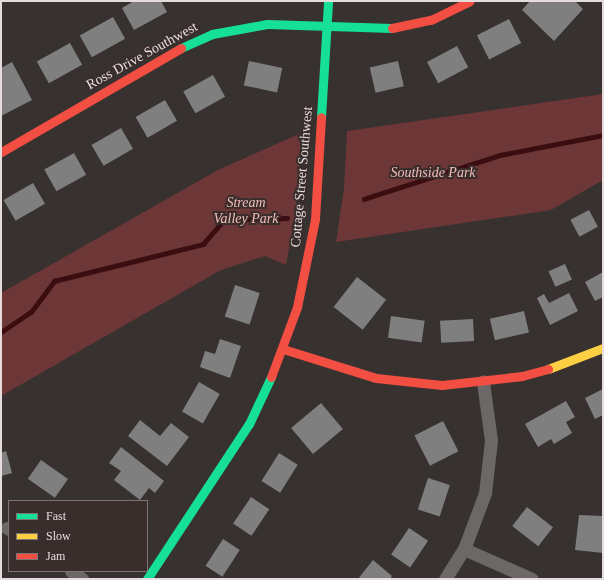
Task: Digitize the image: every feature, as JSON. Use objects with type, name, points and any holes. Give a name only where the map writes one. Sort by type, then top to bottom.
[{"type":"street","name":"Cottage Street Southwest","points":[[147,579],[249,424],[283,349],[306,272],[315,218],[328,1]]},
{"type":"street","name":"Ross Drive Southwest","points":[[1,152],[188,44],[212,34],[267,24],[386,29],[406,27],[432,20],[470,1]]},
{"type":"street","points":[[283,349],[376,378],[442,385],[483,382],[556,367],[603,348]]},
{"type":"street","points":[[445,579],[464,549],[476,522],[489,468],[491,440],[483,382]]},
{"type":"street","points":[[464,549],[532,579]]},
{"type":"street","points":[[72,572],[82,579]]},
{"type":"green space","name":"Southside Park","points":[[603,94],[603,180],[551,210],[336,242],[344,188],[347,131]]},
{"type":"green space","name":"Stream Valley Park","points":[[301,133],[296,209],[286,265],[265,256],[221,270],[1,396],[1,293],[218,170]]},
{"type":"building","points":[[134,1],[161,1],[167,12],[134,30],[122,8]]},
{"type":"building","points":[[530,1],[575,1],[583,9],[554,41],[522,10]]},
{"type":"building","points":[[113,17],[125,39],[92,57],[80,35]]},
{"type":"building","points":[[509,19],[521,43],[489,59],[477,35]]},
{"type":"building","points":[[70,43],[82,65],[49,83],[37,61]]},
{"type":"building","points":[[457,46],[468,67],[438,83],[427,62]]},
{"type":"building","points":[[249,61],[282,68],[277,93],[244,85]]},
{"type":"building","points":[[398,61],[404,86],[376,93],[370,68]]},
{"type":"building","points":[[12,62],[32,100],[1,116],[1,68]]},
{"type":"building","points":[[213,75],[225,97],[195,113],[183,91]]},
{"type":"building","points":[[165,100],[177,121],[148,138],[136,117]]},
{"type":"building","points":[[121,128],[133,149],[104,166],[92,145]]},
{"type":"building","points":[[74,153],[86,175],[56,191],[44,169]]},
{"type":"building","points":[[33,183],[45,204],[16,221],[4,200]]},
{"type":"building","points":[[589,210],[598,227],[579,237],[570,220]]},
{"type":"building","points":[[565,264],[572,280],[555,287],[549,271]]},
{"type":"building","points":[[603,272],[603,297],[595,301],[585,282]]},
{"type":"building","points":[[357,277],[386,300],[363,330],[334,307]]},
{"type":"building","points":[[235,285],[260,293],[250,324],[225,316]]},
{"type":"building","points":[[569,293],[578,311],[550,325],[537,298],[544,294],[549,303]]},
{"type":"building","points":[[524,311],[529,332],[495,340],[490,319]]},
{"type":"building","points":[[391,316],[425,321],[422,343],[388,338]]},
{"type":"building","points":[[473,319],[474,341],[441,343],[440,321]]},
{"type":"building","points":[[220,339],[241,346],[230,378],[200,367],[205,351],[215,354]]},
{"type":"building","points":[[199,382],[220,394],[203,423],[182,411]]},
{"type":"building","points":[[603,389],[603,415],[595,419],[585,398]]},
{"type":"building","points":[[566,401],[575,417],[566,422],[572,433],[554,444],[551,439],[538,447],[525,424]]},
{"type":"building","points":[[321,403],[343,429],[313,454],[291,428]]},
{"type":"building","points":[[140,420],[160,436],[171,423],[189,437],[167,466],[128,436]]},
{"type":"building","points":[[443,421],[458,451],[430,466],[414,436]]},
{"type":"building","points":[[121,447],[164,481],[155,493],[149,488],[140,500],[114,480],[121,471],[109,463]]},
{"type":"building","points":[[6,451],[12,473],[1,476],[1,453]]},
{"type":"building","points":[[279,453],[298,465],[280,493],[262,481]]},
{"type":"building","points":[[41,460],[68,479],[55,498],[28,479]]},
{"type":"building","points":[[428,478],[450,485],[440,516],[418,509]]},
{"type":"building","points":[[251,497],[269,509],[251,536],[233,524]]},
{"type":"building","points":[[527,507],[553,527],[538,546],[512,526]]},
{"type":"building","points":[[579,515],[603,516],[603,553],[575,550]]},
{"type":"building","points":[[409,528],[428,541],[410,567],[391,555]]},
{"type":"building","points":[[223,539],[240,550],[222,577],[206,566]]},
{"type":"building","points":[[373,560],[392,576],[390,579],[358,579]]},
{"type":"waterway","points":[[364,199],[500,155],[603,135]]},
{"type":"waterway","points":[[1,332],[31,312],[54,281],[203,244],[224,220],[287,218]]},
{"type":"traffic: fast","points":[[321,117],[328,1]]},
{"type":"traffic: fast","points":[[181,48],[212,34],[267,24],[392,28]]},
{"type":"traffic: fast","points":[[147,579],[249,424],[271,377]]},
{"type":"traffic: slow","points":[[548,369],[603,348]]},
{"type":"traffic: jam","points":[[392,28],[431,20],[470,1]]},
{"type":"traffic: jam","points":[[1,152],[181,48]]},
{"type":"traffic: jam","points":[[271,377],[297,307],[315,219],[321,117]]},
{"type":"traffic: jam","points":[[283,349],[376,378],[442,385],[522,376],[548,369]]}]
